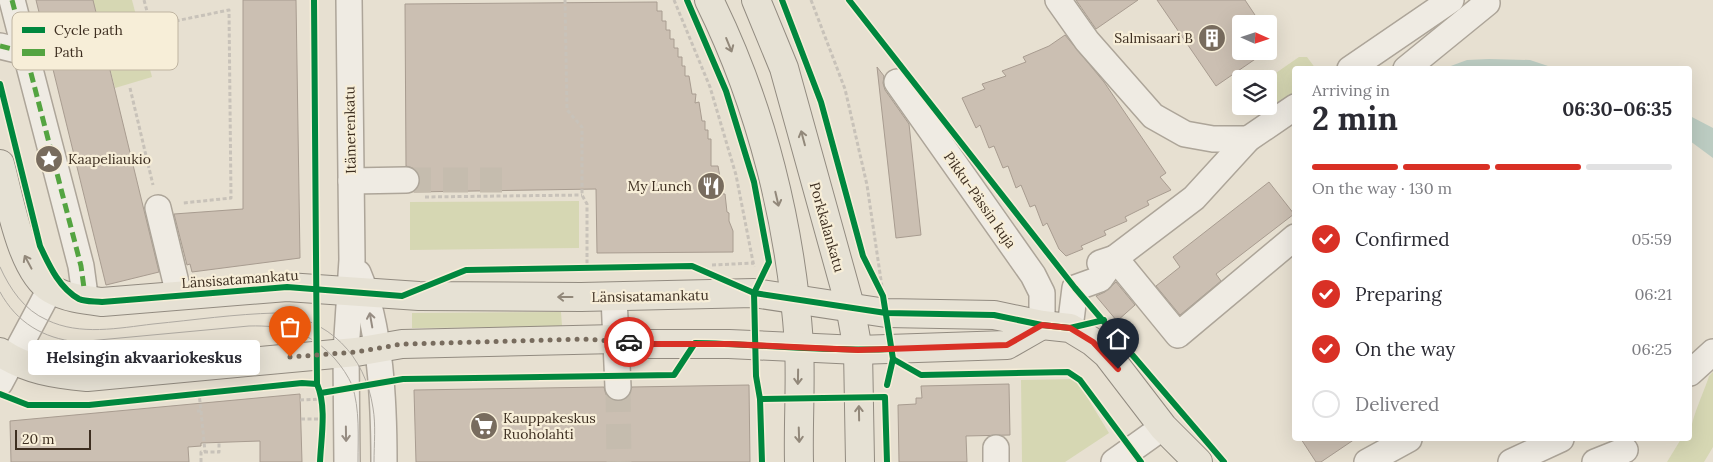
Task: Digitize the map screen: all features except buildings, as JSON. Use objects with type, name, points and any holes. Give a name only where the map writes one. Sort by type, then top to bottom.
[{"type":"main road","points":[[710,0],[749,94],[763,141],[788,244],[799,346],[799,462]]},
{"type":"main road","name":"Porkkalankatu","points":[[756,0],[784,68],[850,306],[858,350],[860,462]]},
{"type":"main road","name":"Länsisatamankatu","points":[[0,164],[25,256],[36,275],[50,289],[80,300],[102,302],[287,287],[419,296],[614,297],[754,293],[794,300],[850,306],[886,313],[994,315],[1042,325],[1070,328]]},
{"type":"main road","points":[[4,365],[54,374],[87,377],[346,352],[402,344],[616,339],[645,344],[799,346],[858,350],[1007,345],[1042,325]]},
{"type":"main road","points":[[1070,328],[1093,342],[1107,354],[1164,427],[1198,462]]},
{"type":"main road","points":[[1164,427],[1172,462]]},
{"type":"street","name":"Itämerenkatu","points":[[349,0],[352,260],[358,291],[376,348],[383,406],[384,462]]},
{"type":"street","points":[[1058,0],[1087,41],[1153,116],[1185,134],[1213,138],[1248,139]]},
{"type":"street","points":[[1354,66],[1451,0]]},
{"type":"street","points":[[1413,66],[1434,57],[1487,3]]},
{"type":"street","points":[[30,70],[81,266],[84,288]]},
{"type":"street","name":"Pikku-Pässin kuja","points":[[897,82],[1033,275],[1042,293],[1042,325]]},
{"type":"street","points":[[1070,328],[1075,288],[1100,279],[1115,258],[1194,198],[1248,139],[1292,109]]},
{"type":"street","points":[[351,181],[412,189]]},
{"type":"street","points":[[158,208],[179,295]]},
{"type":"street","points":[[1115,258],[1178,334],[1292,240]]},
{"type":"street","points":[[4,365],[50,289]]},
{"type":"street","name":"Itämerenkatu","points":[[347,462],[346,352],[358,291]]},
{"type":"street","points":[[614,297],[618,387]]},
{"type":"street","points":[[1692,371],[1713,352]]},
{"type":"street","points":[[1114,462],[1164,427]]},
{"type":"street","points":[[1367,462],[1405,441]]},
{"type":"street","points":[[1511,462],[1557,441]]},
{"type":"street","points":[[1595,462],[1625,450]]},
{"type":"path","points":[[565,0],[566,110],[582,127],[582,195],[587,204],[587,268]]},
{"type":"path","points":[[674,0],[710,87],[736,175],[754,263],[754,293]]},
{"type":"path","points":[[811,0],[845,89],[867,186],[884,296]]},
{"type":"path","points":[[130,88],[158,208],[231,198],[229,10],[178,20]]},
{"type":"path","points":[[412,189],[582,195]]},
{"type":"path","points":[[710,265],[754,263]]},
{"type":"path","points":[[578,268],[597,268]]},
{"type":"path","points":[[871,272],[884,296]]},
{"type":"path","points":[[300,400],[346,389]]},
{"type":"path","points":[[199,392],[199,411],[205,452]]},
{"type":"path","points":[[321,396],[321,428]]},
{"type":"path","points":[[300,419],[321,413]]},
{"type":"path","points":[[201,462],[201,452],[219,452],[220,442]]},
{"type":"green space","points":[[93,0],[132,0],[135,12],[96,12]]},
{"type":"green space","points":[[1299,57],[1307,57],[1314,66],[1292,66],[1292,94],[1277,104],[1277,72]]},
{"type":"green space","points":[[110,70],[150,70],[152,77],[115,88]]},
{"type":"green space","points":[[579,201],[579,248],[410,250],[410,202]]},
{"type":"green space","points":[[561,312],[562,326],[560,327],[412,328],[412,313]]},
{"type":"green space","points":[[1713,372],[1713,447],[1704,462],[1667,462],[1680,441],[1692,441],[1692,424],[1709,376]]},
{"type":"green space","points":[[1076,379],[1109,433],[1065,462],[1022,462],[1021,380]]},
{"type":"shaded area","points":[[1467,60],[1530,60],[1548,66],[1451,66]]},
{"type":"shaded area","points":[[1692,117],[1713,128],[1713,158],[1692,142]]},
{"type":"tunnel","points":[[406,180],[502,180]]},
{"type":"tunnel","points":[[618,387],[619,462]]},
{"type":"tram line","points":[[0,267],[13,291],[31,311],[47,320],[73,328],[113,329],[230,316],[276,313],[312,323],[328,332],[341,343],[353,356],[362,372],[369,389],[374,414],[374,462]]},
{"type":"tram line","points":[[0,292],[14,312],[32,327],[53,337],[77,342],[249,326],[274,327],[306,336],[316,342],[335,359],[352,385],[357,413],[358,462]]},
{"type":"marked path","points":[[12,0],[15,12]]},
{"type":"marked path","points":[[0,46],[12,49]]},
{"type":"marked path","points":[[30,70],[81,266],[84,288]]},
{"type":"cycle path","points":[[314,0],[317,384],[323,412],[320,462]]},
{"type":"cycle path","points":[[687,0],[726,91],[754,182],[769,262],[754,293],[756,376],[760,399],[762,462]]},
{"type":"cycle path","points":[[782,0],[821,102],[863,256],[883,296],[893,359],[887,385]]},
{"type":"cycle path","points":[[849,0],[1075,288],[1224,462]]},
{"type":"cycle path","points":[[0,84],[40,246],[60,282],[72,294],[84,301],[102,302],[287,287],[402,296],[466,270],[692,266],[754,293],[886,313],[994,315],[1042,325],[1070,328],[1104,320]]},
{"type":"cycle path","points":[[321,393],[403,379],[674,375],[695,343],[867,350],[891,349]]},
{"type":"cycle path","points":[[893,359],[921,375],[1068,372],[1080,380],[1141,462]]},
{"type":"cycle path","points":[[0,394],[28,405],[89,405],[302,383],[317,384]]},
{"type":"cycle path","points":[[760,399],[885,397],[887,462]]},
{"type":"way so far","points":[[290,357],[356,352],[402,344],[582,339],[616,339],[629,342]]},
{"type":"place","name":"Salmisaari B","points":[[1212,38]]},
{"type":"place","name":"Kaapeliaukio","points":[[49,159]]},
{"type":"place","name":"My Lunch","points":[[711,186]]},
{"type":"place","name":"Helsingin akvaariokeskus","points":[[290,357]]},
{"type":"place","name":"Kauppakeskus Ruoholahti","points":[[484,426]]},
{"type":"route","points":[[629,342],[645,344],[695,343],[799,346],[858,350],[1007,345],[1042,325],[1070,328],[1093,342],[1107,354],[1118,369]]}]
